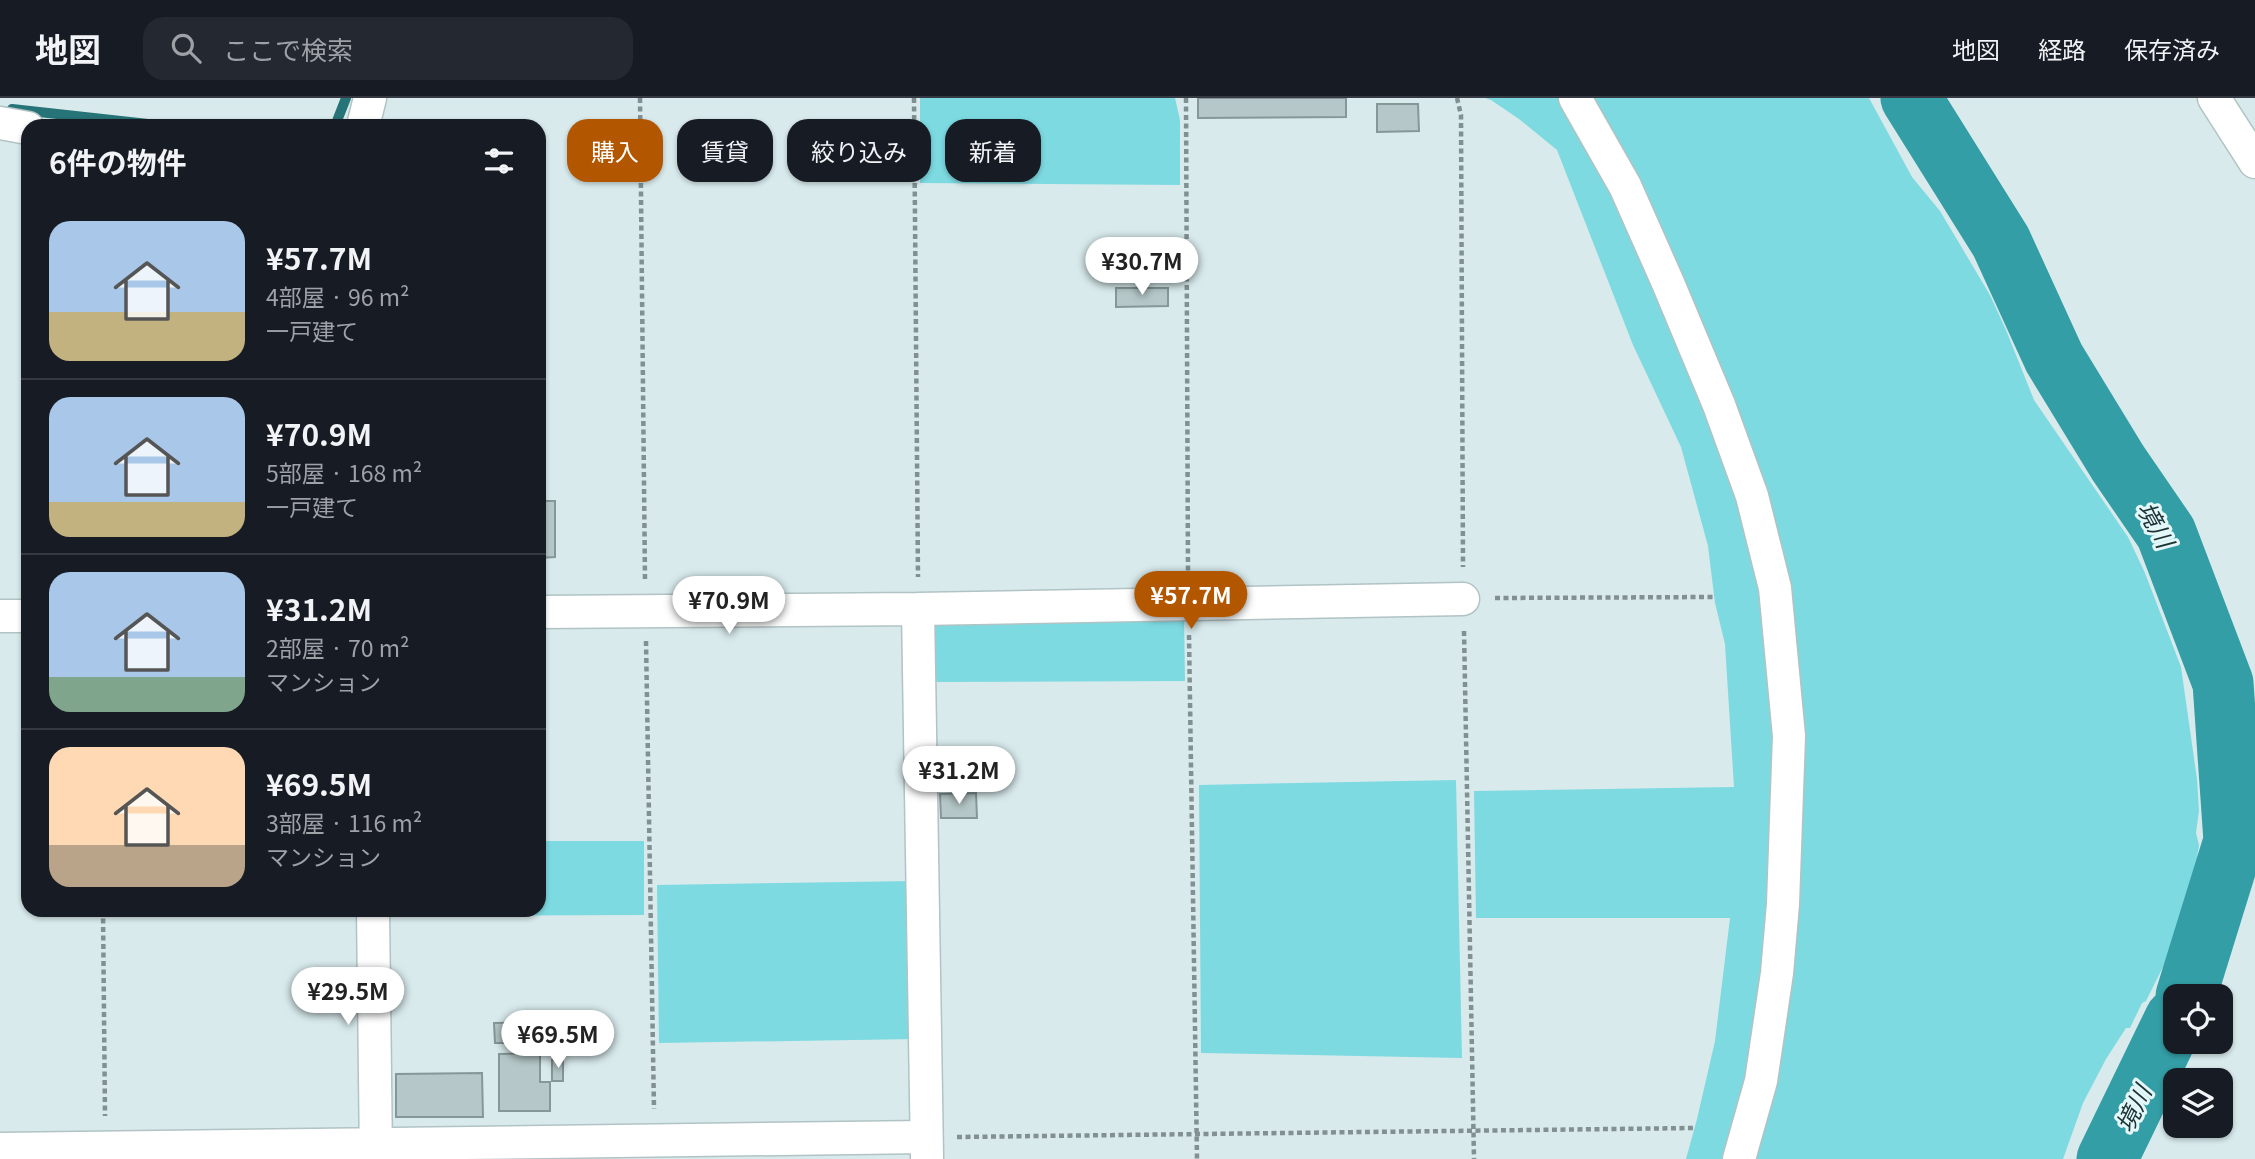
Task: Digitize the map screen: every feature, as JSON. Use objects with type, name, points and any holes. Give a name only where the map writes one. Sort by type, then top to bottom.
[{"type":"street","points":[[365,119],[370,98]]},
{"type":"street","points":[[1576,98],[1625,186],[1719,405],[1752,496],[1775,588],[1790,736],[1783,904],[1777,973],[1761,1081],[1739,1159]]},
{"type":"street","points":[[2214,98],[2255,162]]},
{"type":"street","points":[[0,123],[21,127]]},
{"type":"street","points":[[546,612],[918,609],[1463,599]]},
{"type":"street","points":[[0,1149],[106,1147],[375,1152],[927,1148],[918,609]]},
{"type":"street","points":[[0,616],[21,616]]},
{"type":"street","points":[[373,917],[375,1152]]},
{"type":"path","points":[[914,98],[918,609]]},
{"type":"path","points":[[1457,98],[1461,115],[1463,599],[1474,1159]]},
{"type":"path","points":[[1463,599],[1714,597]]},
{"type":"path","points":[[103,917],[106,1147]]},
{"type":"path","points":[[927,1148],[1474,1130],[1694,1128]]},
{"type":"shaded area","points":[[920,98],[1175,98],[1180,120],[1180,185],[920,183],[931,182],[931,119],[920,119]]},
{"type":"shaded area","points":[[1485,98],[1565,98],[1604,165],[1717,422],[1764,591],[1780,824],[1758,1039],[1727,1159],[1686,1159],[1715,1041],[1730,918],[1476,918],[1474,791],[1734,787],[1725,644],[1715,603],[1708,546],[1681,447],[1633,345],[1557,150],[1519,119]]},
{"type":"shaded area","points":[[1587,98],[1869,98],[1912,177],[1940,211],[1990,295],[2034,400],[2128,537],[2145,573],[2181,667],[2197,779],[2199,811],[2196,833],[2199,845],[2191,897],[2183,927],[2146,1001],[2142,1003],[2130,1028],[2126,1028],[2106,1059],[2083,1103],[2063,1159],[1751,1159],[1779,1049],[1800,890],[1803,760],[1795,632],[1783,548],[1749,454]]},
{"type":"shaded area","points":[[1184,616],[1185,681],[930,682],[929,623]]},
{"type":"shaded area","points":[[1456,780],[1462,1058],[1201,1053],[1199,785]]},
{"type":"shaded area","points":[[546,841],[644,841],[644,915],[546,915]]},
{"type":"shaded area","points":[[914,881],[915,1039],[659,1043],[657,885]]},
{"type":"building","points":[[1198,98],[1346,98],[1346,117],[1198,118]]},
{"type":"building","points":[[1377,104],[1418,104],[1419,131],[1377,132]]},
{"type":"building","points":[[1116,288],[1168,288],[1168,306],[1116,307]]},
{"type":"building","points":[[546,501],[555,501],[555,557],[546,558]]},
{"type":"building","points":[[976,793],[977,818],[941,818],[940,794]]},
{"type":"building","points":[[568,1022],[568,1043],[495,1043],[494,1023]]},
{"type":"building","points":[[540,1053],[540,1082],[550,1082],[550,1111],[499,1111],[499,1054]]},
{"type":"building","points":[[552,1060],[563,1060],[563,1081],[552,1081]]},
{"type":"building","points":[[482,1073],[483,1117],[396,1117],[396,1074]]},
{"type":"waterway","points":[[338,119],[346,98]]},
{"type":"waterway","name":"境川","points":[[1911,98],[2001,242],[2054,358],[2118,463],[2166,533],[2223,683],[2234,841],[2190,984]]},
{"type":"waterway","points":[[12,109],[103,119]]},
{"type":"waterway","name":"境川","points":[[2107,1159],[2163,1044]]}]
